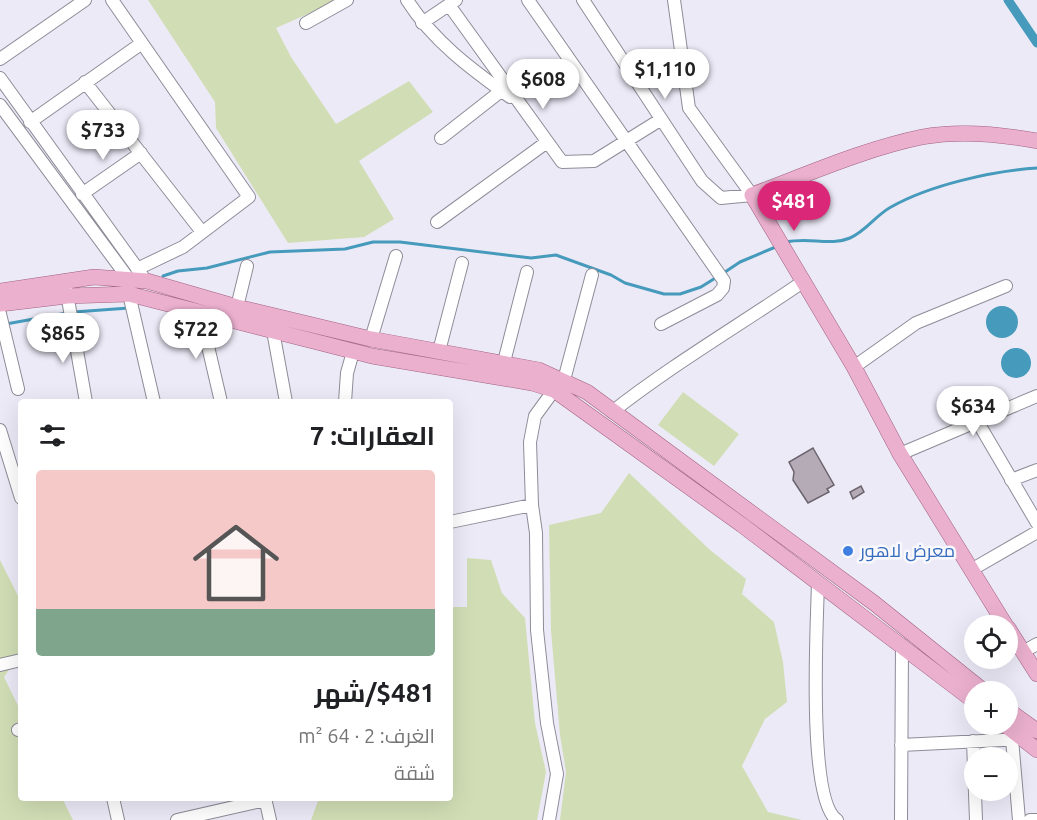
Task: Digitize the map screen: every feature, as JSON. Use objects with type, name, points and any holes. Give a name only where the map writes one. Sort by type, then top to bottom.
[{"type":"main road","points":[[999,615],[900,454],[854,367],[791,257],[752,195],[831,165],[924,137],[963,134],[1009,136],[1037,141]]},
{"type":"main road","points":[[0,304],[67,294],[94,277],[137,276],[237,307],[364,337],[539,370],[747,519],[874,603],[971,681]]},
{"type":"main road","points":[[0,291],[129,294],[353,352],[446,371],[559,385],[587,392],[747,519],[818,583],[964,693]]},
{"type":"main road","points":[[353,352],[364,337]]},
{"type":"main road","points":[[1018,644],[1037,674]]},
{"type":"main road","points":[[1018,717],[1037,731]]},
{"type":"main road","points":[[1014,735],[1037,750]]},
{"type":"street","points":[[0,59],[85,0]]},
{"type":"street","points":[[112,0],[249,197],[183,247],[137,276]]},
{"type":"street","points":[[306,23],[347,0]]},
{"type":"street","points":[[407,0],[422,23],[461,61],[520,105]]},
{"type":"street","points":[[528,0],[721,276],[723,288],[717,295],[661,324]]},
{"type":"street","points":[[583,0],[702,182],[714,194],[726,198],[752,195],[689,108],[674,0]]},
{"type":"street","points":[[422,23],[453,3],[520,105],[562,162],[594,161],[660,120]]},
{"type":"street","points":[[30,122],[142,43]]},
{"type":"street","points":[[0,78],[66,182],[137,276]]},
{"type":"street","points":[[85,82],[202,232]]},
{"type":"street","points":[[441,138],[501,91]]},
{"type":"street","points":[[11,95],[0,104],[5,120],[66,182],[82,194],[137,276]]},
{"type":"street","points":[[437,222],[548,142]]},
{"type":"street","points":[[82,194],[141,153]]},
{"type":"street","points":[[364,337],[396,256]]},
{"type":"street","points":[[439,351],[462,263]]},
{"type":"street","points":[[237,307],[247,266]]},
{"type":"street","points":[[504,362],[527,272]]},
{"type":"street","points":[[549,820],[557,774],[548,723],[537,630],[536,533],[532,505],[530,432],[535,416],[559,385],[592,275]]},
{"type":"street","points":[[612,412],[668,370],[728,333],[804,281]]},
{"type":"street","points":[[854,367],[916,323],[1006,286]]},
{"type":"street","points":[[67,294],[85,399]]},
{"type":"street","points":[[129,294],[152,399]]},
{"type":"street","points":[[200,312],[220,399]]},
{"type":"street","points":[[0,315],[18,389]]},
{"type":"street","points":[[273,331],[285,399]]},
{"type":"street","points":[[345,399],[347,373],[353,352]]},
{"type":"street","points":[[900,454],[1037,396]]},
{"type":"street","points":[[976,420],[1037,523]]},
{"type":"street","points":[[0,430],[18,488]]},
{"type":"street","points":[[1011,480],[1037,470]]},
{"type":"street","points":[[453,521],[532,505]]},
{"type":"street","points":[[971,570],[1037,532]]},
{"type":"street","points":[[818,583],[816,700],[819,770],[827,808],[837,820]]},
{"type":"street","points":[[1023,652],[1037,644]]},
{"type":"street","points":[[901,820],[902,645]]},
{"type":"street","points":[[0,665],[18,661]]},
{"type":"street","points":[[902,745],[1018,739],[1019,820]]},
{"type":"street","points":[[974,741],[975,820]]},
{"type":"street","points":[[114,801],[118,820]]},
{"type":"street","points":[[177,820],[257,801]]},
{"type":"street","points":[[265,801],[270,820]]},
{"type":"street","points":[[1030,820],[1037,820]]},
{"type":"green space","points":[[148,0],[339,0],[276,28],[291,57],[336,124],[409,81],[433,112],[359,161],[394,219],[364,237],[288,243],[216,128],[215,102]]},
{"type":"green space","points":[[683,392],[739,434],[714,466],[658,425]]},
{"type":"green space","points":[[629,473],[709,549],[746,579],[742,594],[774,622],[783,662],[787,702],[765,719],[742,766],[768,812],[802,820],[560,820],[566,772],[560,735],[551,631],[549,525],[601,513]]},
{"type":"green space","points":[[467,558],[491,560],[502,593],[525,618],[535,723],[546,772],[537,820],[311,820],[318,801],[453,801],[453,607],[467,607]]},
{"type":"green space","points":[[0,560],[18,596],[18,657],[4,677],[18,706],[18,801],[64,801],[73,820],[0,820]]},
{"type":"water","points":[[1002,306],[1013,311],[1018,322],[1013,333],[1002,338],[991,333],[986,322],[991,311]]},
{"type":"water","points":[[1016,348],[1027,352],[1031,363],[1027,374],[1016,378],[1005,374],[1001,363],[1005,352]]},
{"type":"building","points":[[813,448],[834,485],[827,489],[829,492],[808,503],[793,480],[794,472],[789,462]]},
{"type":"building","points":[[861,486],[864,492],[853,499],[850,492]]},
{"type":"waterway","points":[[1008,0],[1037,43]]},
{"type":"waterway","points":[[787,242],[850,238],[891,207],[924,192],[962,180],[1037,168]]},
{"type":"waterway","points":[[163,276],[178,271],[207,268],[270,252],[345,249],[373,242],[400,242],[531,258],[556,255],[611,275],[625,283],[664,294],[680,294],[701,287],[717,277]]},
{"type":"waterway","points":[[722,274],[740,262],[778,246]]},
{"type":"waterway","points":[[74,312],[129,308]]},
{"type":"waterway","points":[[6,324],[67,313]]},
{"type":"place","name":"معرض لاهور","points":[[848,551]]}]
